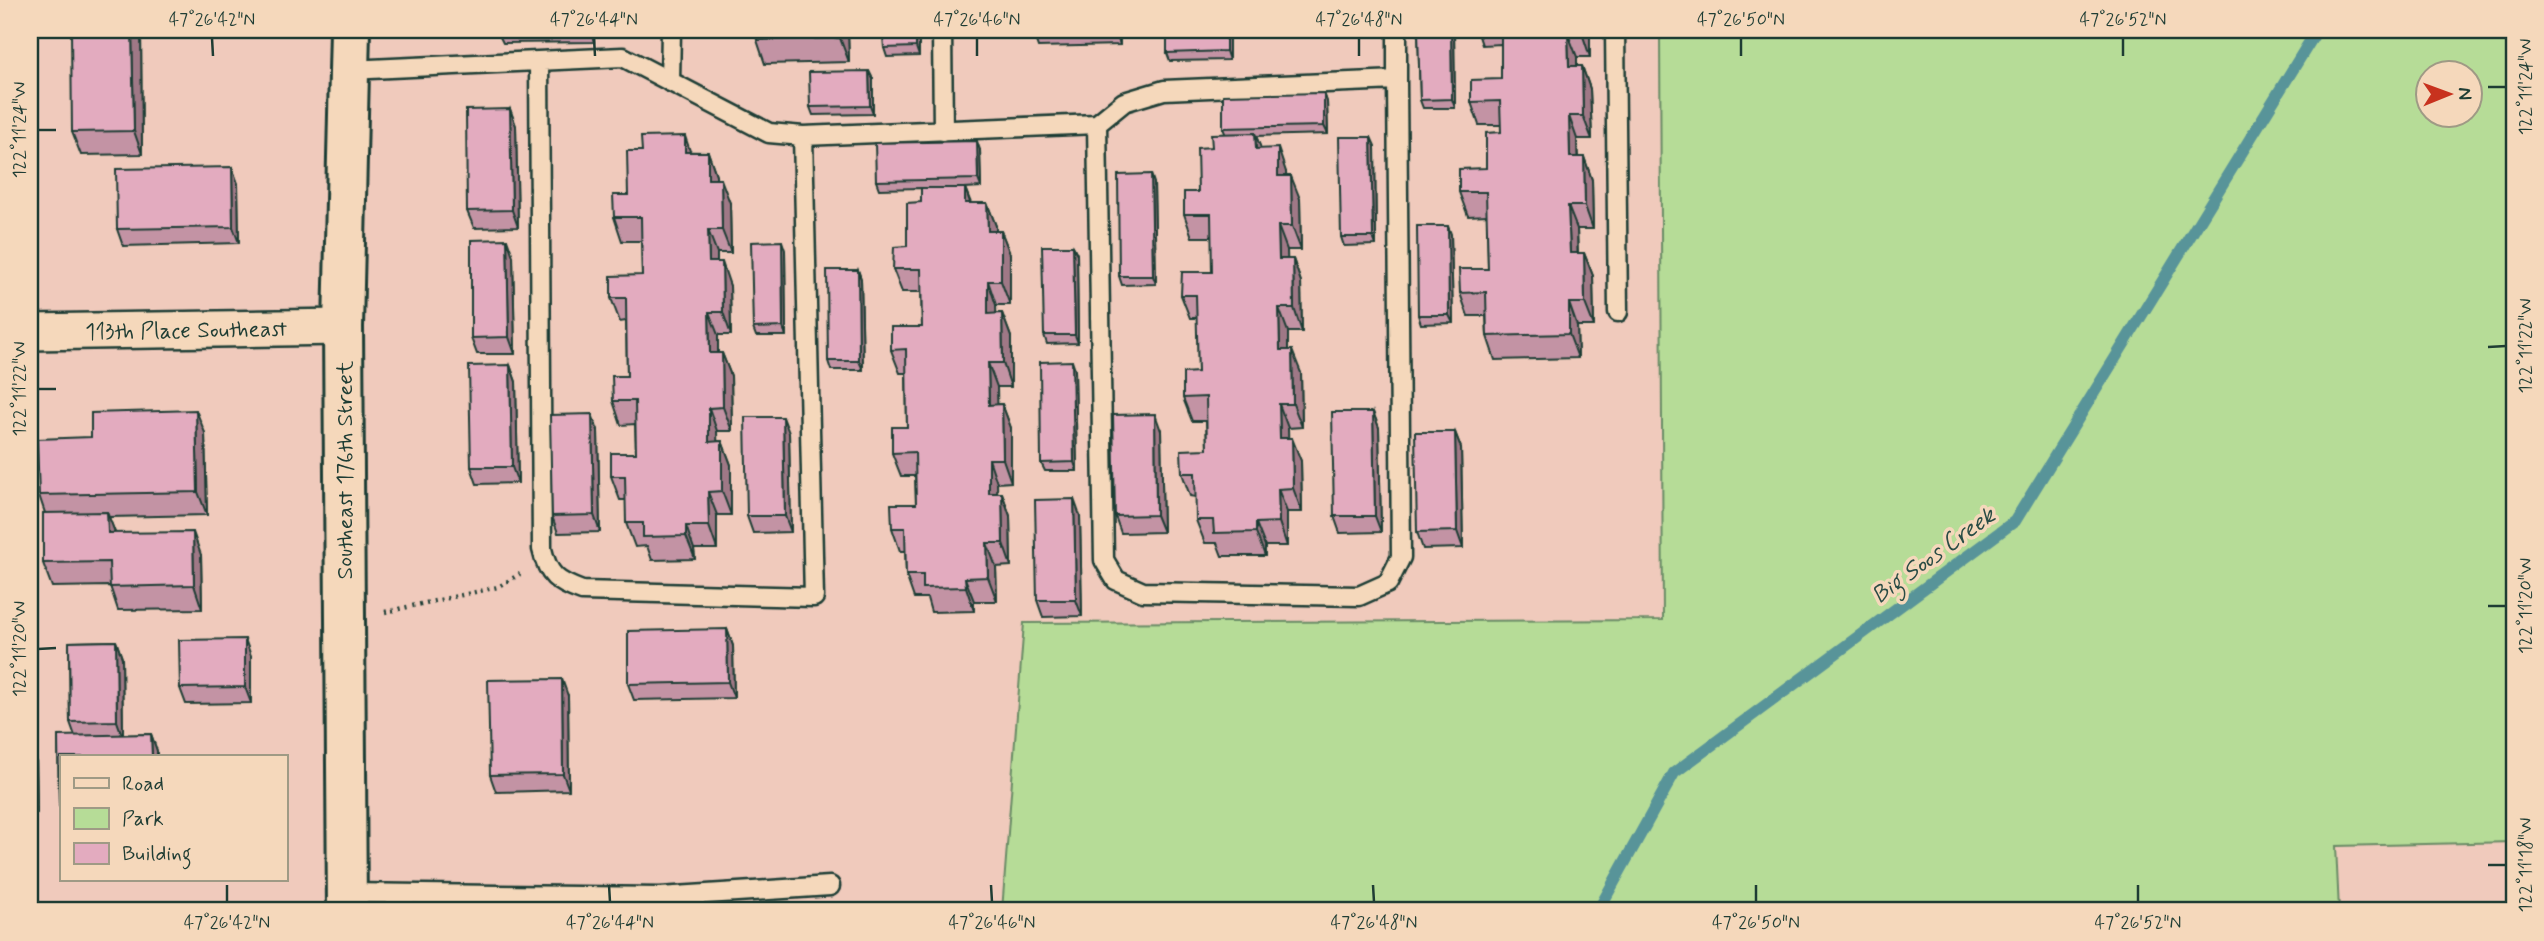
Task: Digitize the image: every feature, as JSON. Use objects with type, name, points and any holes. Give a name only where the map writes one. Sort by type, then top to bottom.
[{"type":"main road","name":"Southeast 176th Street","points":[[347,902],[342,327],[350,30]]},
{"type":"street","name":"113th Place Southeast","points":[[30,332],[342,327]]},
{"type":"lane","points":[[670,82],[671,30]]},
{"type":"lane","points":[[942,30],[943,131]]},
{"type":"lane","points":[[1097,124],[1104,561],[1116,580],[1143,592],[1359,596],[1388,583],[1401,557],[1397,30]]},
{"type":"lane","points":[[1615,30],[1618,312]]},
{"type":"lane","points":[[349,70],[623,57],[769,133],[803,136],[1097,124],[1124,102],[1164,90],[1397,80]]},
{"type":"lane","points":[[539,61],[542,549],[548,570],[563,584],[582,591],[814,597],[803,136]]},
{"type":"lane","points":[[347,902],[660,897],[830,886]]},
{"type":"path","points":[[345,621],[498,587]]},
{"type":"green space","points":[[1660,30],[2514,30],[2514,842],[2336,846],[2339,911],[1002,911],[1024,623],[1663,620]]},
{"type":"building","points":[[71,30],[132,30],[134,131],[72,132]]},
{"type":"building","points":[[499,30],[591,30],[591,33],[499,35]]},
{"type":"building","points":[[756,30],[840,30],[840,38],[757,40]]},
{"type":"building","points":[[883,30],[916,30],[916,47],[884,48]]},
{"type":"building","points":[[1167,30],[1226,30],[1226,51],[1167,53]]},
{"type":"building","points":[[1418,30],[1451,30],[1452,99],[1420,100]]},
{"type":"building","points":[[1501,30],[1582,30],[1582,33],[1568,34],[1569,66],[1582,66],[1583,116],[1569,116],[1570,157],[1584,157],[1585,206],[1568,206],[1570,253],[1584,253],[1585,303],[1569,303],[1569,334],[1487,336],[1486,292],[1460,293],[1459,269],[1488,269],[1486,192],[1459,192],[1459,169],[1486,168],[1486,133],[1501,132],[1500,101],[1471,102],[1471,80],[1501,79]]},
{"type":"building","points":[[869,71],[870,106],[810,107],[809,72]]},
{"type":"building","points":[[1324,93],[1324,126],[1223,128],[1223,95]]},
{"type":"building","points":[[510,109],[512,210],[467,211],[466,110]]},
{"type":"building","points":[[1255,133],[1256,149],[1278,148],[1278,176],[1291,176],[1292,226],[1278,226],[1279,259],[1293,259],[1294,308],[1279,308],[1280,350],[1292,350],[1293,404],[1279,404],[1280,438],[1292,438],[1293,488],[1278,489],[1279,522],[1256,523],[1256,532],[1214,533],[1213,520],[1196,520],[1195,473],[1182,473],[1181,450],[1207,449],[1206,397],[1183,398],[1183,373],[1198,372],[1196,295],[1181,295],[1182,272],[1212,272],[1211,214],[1184,214],[1184,192],[1198,192],[1197,148],[1212,147],[1211,134]]},
{"type":"building","points":[[685,136],[685,152],[708,152],[708,179],[721,179],[722,230],[708,230],[709,262],[722,262],[723,312],[709,312],[710,353],[722,353],[723,407],[709,408],[709,442],[722,441],[722,491],[708,492],[709,526],[686,526],[686,536],[643,537],[643,523],[626,523],[625,476],[611,476],[611,453],[636,453],[635,401],[613,401],[612,376],[627,376],[626,298],[611,298],[611,276],[642,275],[641,217],[614,217],[613,195],[628,195],[627,151],[642,151],[641,137]]},
{"type":"building","points":[[1339,137],[1371,137],[1373,237],[1341,237]]},
{"type":"building","points":[[977,141],[978,179],[876,181],[875,143]]},
{"type":"building","points":[[232,167],[233,227],[117,229],[116,169]]},
{"type":"building","points":[[1151,174],[1153,276],[1119,276],[1118,175]]},
{"type":"building","points":[[921,188],[965,188],[965,203],[987,203],[988,231],[1001,231],[1001,281],[988,281],[988,314],[1002,313],[1003,363],[988,363],[989,405],[1002,404],[1003,459],[989,459],[989,493],[1002,493],[1003,543],[987,543],[988,577],[965,578],[966,587],[923,588],[923,575],[906,575],[905,528],[892,528],[891,504],[916,504],[915,452],[892,453],[892,427],[907,427],[906,349],[891,350],[891,327],[922,327],[921,269],[893,269],[894,247],[907,246],[907,203],[921,202]]},
{"type":"building","points":[[1417,226],[1448,226],[1449,315],[1418,315]]},
{"type":"building","points":[[507,239],[509,337],[471,338],[471,240]]},
{"type":"building","points":[[782,241],[783,327],[753,328],[751,242]]},
{"type":"building","points":[[1042,246],[1073,246],[1075,335],[1044,335]]},
{"type":"building","points":[[827,270],[858,270],[859,361],[828,361]]},
{"type":"building","points":[[1072,361],[1074,462],[1041,463],[1040,362]]},
{"type":"building","points":[[510,365],[512,467],[471,467],[469,366]]},
{"type":"building","points":[[196,410],[198,492],[39,495],[37,439],[91,437],[91,413]]},
{"type":"building","points":[[1332,412],[1373,412],[1375,516],[1334,516]]},
{"type":"building","points":[[592,414],[594,515],[552,516],[550,415]]},
{"type":"building","points":[[1155,414],[1156,515],[1115,516],[1113,415]]},
{"type":"building","points":[[745,417],[783,417],[785,516],[747,516]]},
{"type":"building","points":[[1415,432],[1455,432],[1457,531],[1417,532]]},
{"type":"building","points":[[1074,499],[1076,600],[1037,600],[1035,500]]},
{"type":"building","points":[[107,512],[108,533],[193,532],[194,585],[110,587],[109,562],[43,563],[43,513]]},
{"type":"building","points":[[727,629],[728,682],[628,684],[628,631]]},
{"type":"building","points":[[245,639],[245,687],[180,688],[179,640]]},
{"type":"building","points":[[116,641],[117,721],[70,722],[69,642]]},
{"type":"building","points":[[562,679],[563,774],[490,775],[488,680]]},
{"type":"building","points":[[151,734],[152,755],[60,755],[59,805],[58,736]]},
{"type":"waterway","name":"Big Soos Creek","points":[[1598,911],[1674,773],[2015,521],[2317,30]]}]
